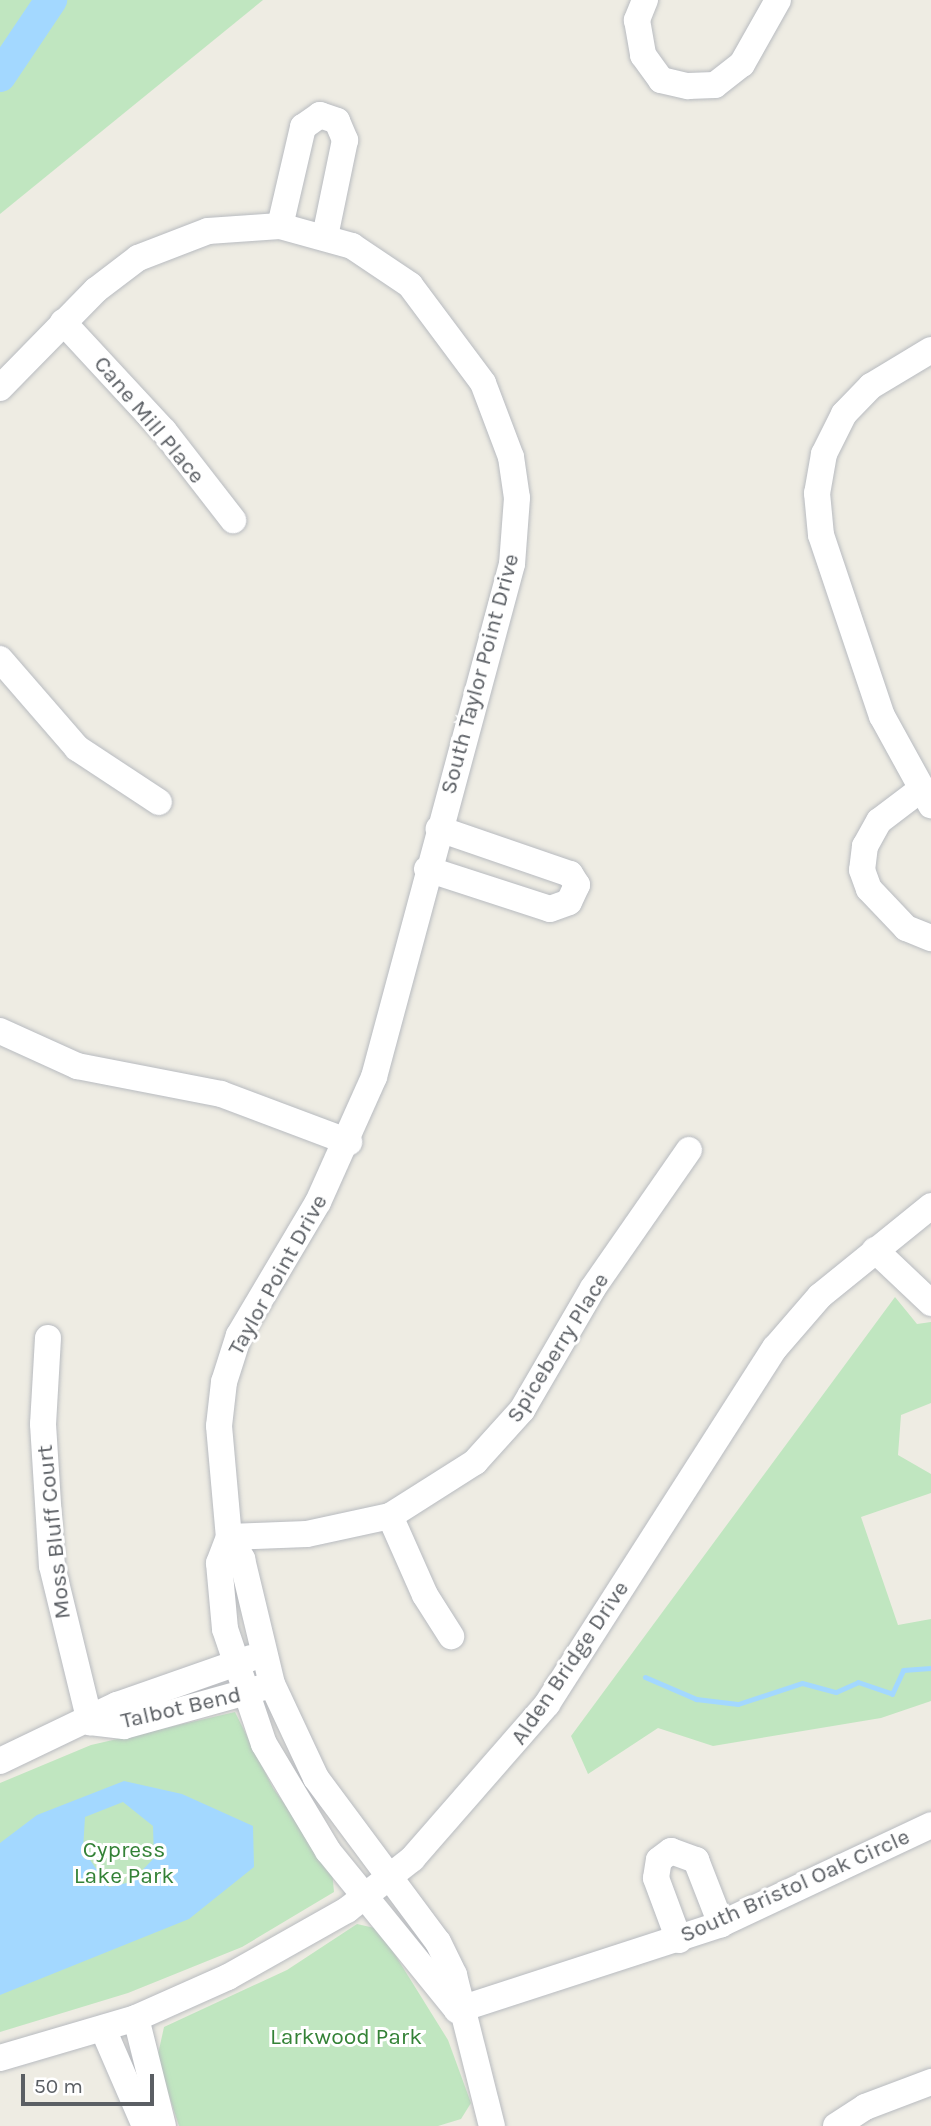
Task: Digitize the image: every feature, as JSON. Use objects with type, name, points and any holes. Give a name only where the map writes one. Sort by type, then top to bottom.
[{"type":"street","points":[[645,0],[637,20],[643,55],[661,80],[688,86],[715,85],[742,64],[778,0]]},
{"type":"street","points":[[280,226],[303,127],[320,115],[337,121],[345,140],[325,237]]},
{"type":"street","name":"South Taylor Point Drive","points":[[0,388],[63,322],[116,274],[160,247],[208,231],[280,226],[325,237],[370,256],[427,303],[483,383],[511,457],[517,498],[512,564],[427,869],[374,1077],[349,1142]]},
{"type":"street","name":"Cane Mill Place","points":[[63,322],[156,421],[233,520]]},
{"type":"street","points":[[931,350],[871,386],[844,414],[824,454],[817,493],[821,535],[882,716],[925,797],[879,821],[865,846],[862,870],[869,889],[906,928],[931,939]]},
{"type":"street","points":[[0,659],[78,748],[159,802]]},
{"type":"street","points":[[427,869],[550,909],[569,902],[577,885],[570,874],[439,829]]},
{"type":"street","points":[[0,1031],[77,1066],[221,1094],[349,1142]]},
{"type":"street","name":"Taylor Point Drive","points":[[349,1142],[229,1361],[219,1426],[229,1537],[242,1559],[272,1684],[316,1778],[438,1942],[454,1975],[457,2010]]},
{"type":"street","name":"Spiceberry Place","points":[[229,1537],[307,1534],[390,1516],[454,1479],[506,1431],[689,1150]]},
{"type":"street","name":"Alden Bridge Drive","points":[[0,2058],[136,2018],[277,1951],[391,1877],[513,1750],[749,1385],[820,1296],[931,1206]]},
{"type":"street","points":[[876,1250],[931,1303]]},
{"type":"street","name":"Moss Bluff Court","points":[[48,1338],[43,1424],[52,1566],[90,1722]]},
{"type":"street","points":[[390,1516],[425,1595],[451,1636]]},
{"type":"street","name":"Taylor Point Drive","points":[[229,1537],[219,1563],[219,1590],[234,1663],[244,1693],[289,1793],[364,1897],[457,2010]]},
{"type":"street","name":"Talbot Bend","points":[[0,1761],[90,1722],[117,1705],[263,1655]]},
{"type":"street","name":"Talbot Bend","points":[[90,1722],[124,1726],[272,1684]]},
{"type":"street","name":"South Bristol Oak Circle","points":[[457,2010],[538,1979],[679,1940],[721,1924],[931,1825]]},
{"type":"street","points":[[679,1940],[656,1878],[659,1860],[671,1851],[696,1860],[721,1924]]},
{"type":"street","points":[[457,2010],[486,2125]]},
{"type":"street","points":[[136,2018],[163,2126]]},
{"type":"street","points":[[103,2029],[145,2126]]},
{"type":"street","points":[[836,2126],[865,2107],[931,2082]]},
{"type":"green space","points":[[0,0],[263,0],[0,214]]},
{"type":"green space","points":[[895,1297],[917,1324],[931,1322],[931,1403],[901,1415],[898,1455],[931,1474],[931,1493],[861,1517],[898,1625],[931,1619],[931,1701],[881,1718],[713,1746],[658,1728],[588,1774],[571,1736]]},
{"type":"green space","name":"Cypress Lake Park","points":[[235,1712],[273,1788],[332,1870],[334,1892],[242,1947],[128,1993],[0,2032],[0,1783],[91,1745]]},
{"type":"green space","name":"Larkwood Park","points":[[357,1924],[379,1929],[448,2040],[471,2103],[461,2119],[438,2126],[179,2126],[157,2059],[164,2027],[287,1970]]},
{"type":"water","points":[[124,1781],[182,1794],[253,1826],[254,1867],[189,1919],[0,1995],[0,1843],[37,1815]],"holes":[[[123,1802],[153,1826],[154,1858],[131,1882],[109,1887],[83,1850],[85,1817]]]},
{"type":"waterway","points":[[0,76],[51,0]]},
{"type":"waterway","points":[[645,1677],[696,1699],[738,1704],[802,1683],[836,1692],[858,1682],[892,1694],[903,1670],[931,1668]]}]
